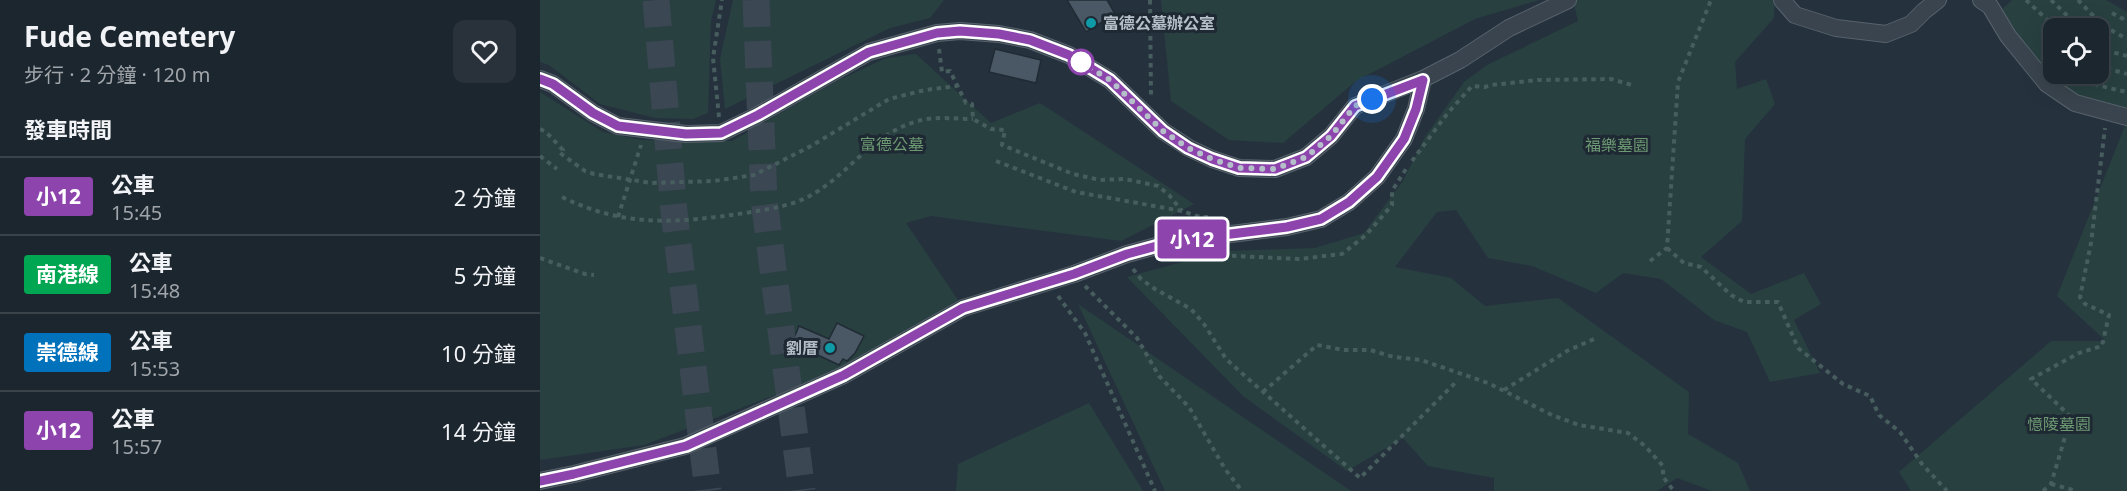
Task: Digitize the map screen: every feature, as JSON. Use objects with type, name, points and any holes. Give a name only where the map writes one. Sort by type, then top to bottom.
[{"type":"street","points":[[540,79],[553,84],[593,113],[618,126],[686,134],[721,133],[758,115],[869,52],[937,33],[960,31],[999,34],[1030,40],[1069,55],[1110,80],[1163,131],[1188,148],[1239,168],[1275,169],[1306,157],[1331,136],[1355,106],[1423,80],[1460,60],[1509,28],[1568,0]]},
{"type":"street","points":[[1782,0],[1795,15],[1836,27],[1886,34],[1911,24],[1938,0]]},
{"type":"street","points":[[1982,0],[1990,6],[2008,36],[2047,84],[2075,103],[2127,117]]},
{"type":"street","points":[[540,481],[686,446],[844,375],[963,308],[1053,281],[1127,254],[1175,241],[1287,227],[1321,219],[1349,202],[1377,177],[1404,139],[1416,109],[1423,80]]},
{"type":"path","points":[[721,133],[713,58],[722,0]]},
{"type":"path","points":[[1150,0],[1151,118]]},
{"type":"path","points":[[1650,261],[1667,248],[1678,82],[1710,0]]},
{"type":"path","points":[[2026,0],[2045,18]]},
{"type":"path","points":[[2051,0],[2070,18]]},
{"type":"path","points":[[2078,0],[2102,25],[2127,39]]},
{"type":"path","points":[[2112,13],[2127,21]]},
{"type":"path","points":[[937,33],[942,72],[950,71],[966,103],[972,104],[973,119]]},
{"type":"path","points":[[2109,51],[2127,56]]},
{"type":"path","points":[[2109,69],[2127,74]]},
{"type":"path","points":[[2097,84],[2127,92]]},
{"type":"path","points":[[540,129],[546,132],[563,150],[560,153],[585,171],[607,177],[651,183],[714,181],[754,175],[811,146],[889,99],[957,86]]},
{"type":"path","points":[[2043,491],[2051,484],[2071,417],[2031,379],[2079,353],[2103,346],[2109,315],[2085,304],[2080,297],[2091,243],[2107,113]]},
{"type":"path","points":[[562,197],[581,207],[618,217],[645,221],[689,221],[774,208],[795,203],[814,194],[840,175],[877,140],[892,130],[920,120],[973,119],[992,129],[1005,130],[1002,146],[1073,174],[1100,180],[1125,179],[1158,186],[1182,211]]},
{"type":"path","points":[[618,217],[642,143]]},
{"type":"path","points":[[540,156],[557,169]]},
{"type":"path","points":[[996,161],[1076,192],[1182,211],[1200,218],[1221,217]]},
{"type":"path","points":[[1667,248],[1684,263],[1701,267],[1731,295],[1744,302],[1778,302],[1798,348],[1843,384],[1870,396],[1879,415],[1900,432],[1922,464],[1947,491]]},
{"type":"path","points":[[1127,254],[1131,267],[1141,279],[1191,309],[1204,324],[1226,359],[1360,478],[1458,380]]},
{"type":"path","points":[[540,258],[594,275]]},
{"type":"path","points":[[1074,274],[1137,338],[1159,376],[1189,407],[1225,469],[1242,491]]},
{"type":"path","points":[[1053,281],[1058,298],[1085,333],[1155,491]]},
{"type":"path","points":[[1504,391],[1567,351],[1594,339]]},
{"type":"path","points":[[1263,392],[1317,345],[1344,350],[1370,350],[1394,357],[1421,360],[1488,383],[1552,415],[1580,425],[1628,433],[1645,446],[1663,466],[1663,477],[1674,491]]},
{"type":"path","points":[[2051,484],[2077,491]]},
{"type":"green space","points":[[540,0],[716,0],[711,21],[708,113],[693,119],[655,118],[600,104],[549,65],[540,62]]},
{"type":"green space","points":[[733,0],[944,0],[930,18],[890,28],[725,109],[720,59]]},
{"type":"green space","points":[[1161,0],[1539,0],[1475,19],[1356,81],[1283,143],[1229,140],[1171,101]]},
{"type":"green space","name":"福樂墓園","points":[[1573,0],[1775,0],[1774,18],[1735,62],[1737,89],[1766,79],[1775,104],[1745,139],[1742,221],[1701,257],[1751,294],[1804,273],[1821,304],[1794,320],[1820,373],[1770,382],[1747,332],[1714,320],[1661,279],[1623,273],[1596,293],[1532,266],[1488,258],[1456,210],[1437,212],[1395,267],[1451,278],[1485,306],[1558,298],[1689,392],[1688,434],[1738,463],[1750,491],[1712,491],[1677,478],[1657,491],[1494,491],[1494,478],[1428,466],[1403,438],[1347,471],[1243,396],[1127,277],[1223,251],[1315,248],[1364,233],[1403,181],[1425,137],[1464,82],[1487,65],[1578,21]]},
{"type":"green space","points":[[2012,0],[2106,0],[2127,12],[2127,121],[2059,84],[2109,84],[2109,18],[2043,18],[2043,69],[2021,49],[2000,11]]},
{"type":"green space","name":"富德公墓","points":[[916,54],[991,123],[1040,103],[1194,204],[1121,241],[931,216],[906,223],[958,300],[828,375],[644,445],[540,460],[540,92],[603,132],[642,140],[732,141],[835,82],[886,58]]},
{"type":"green space","name":"憶陵墓園","points":[[2127,121],[2127,491],[1911,491],[1899,472],[2051,341],[2106,341],[2057,296]]},
{"type":"green space","points":[[1078,304],[1351,491],[1165,491]]},
{"type":"green space","points":[[1089,403],[1143,491],[956,491],[958,464]]},
{"type":"building","name":"富德公墓辦公室","points":[[1067,0],[1107,0],[1115,14],[1086,32]]},
{"type":"building","points":[[995,49],[1041,60],[1036,83],[989,72]]},
{"type":"building","name":"劉厝","points":[[837,323],[864,336],[855,353],[847,361],[843,359],[839,365],[792,343],[799,326],[829,339]]},
{"type":"tunnel","points":[[656,0],[674,212],[708,491]]},
{"type":"tunnel","points":[[756,0],[764,200],[802,491]]},
{"type":"bus line","name":"小12","points":[[540,79],[553,84],[593,113],[618,126],[686,134],[721,133],[758,115],[869,52],[937,33],[960,31],[999,34],[1030,40],[1069,55],[1110,80],[1163,131],[1188,148],[1239,168],[1275,169],[1306,157],[1331,136],[1355,106],[1423,80],[1416,109],[1404,139],[1377,177],[1349,202],[1321,219],[1287,227],[1175,241],[1127,254],[1074,274],[963,308],[844,375],[686,446],[540,481]]},
{"type":"place","name":"富德公墓辦公室","points":[[1091,23]]},
{"type":"place","name":"劉厝","points":[[830,348]]},
{"type":"route","points":[[1081,62],[1110,80],[1163,131],[1188,148],[1239,168],[1275,169],[1306,157],[1331,136],[1355,106],[1372,99]]}]
